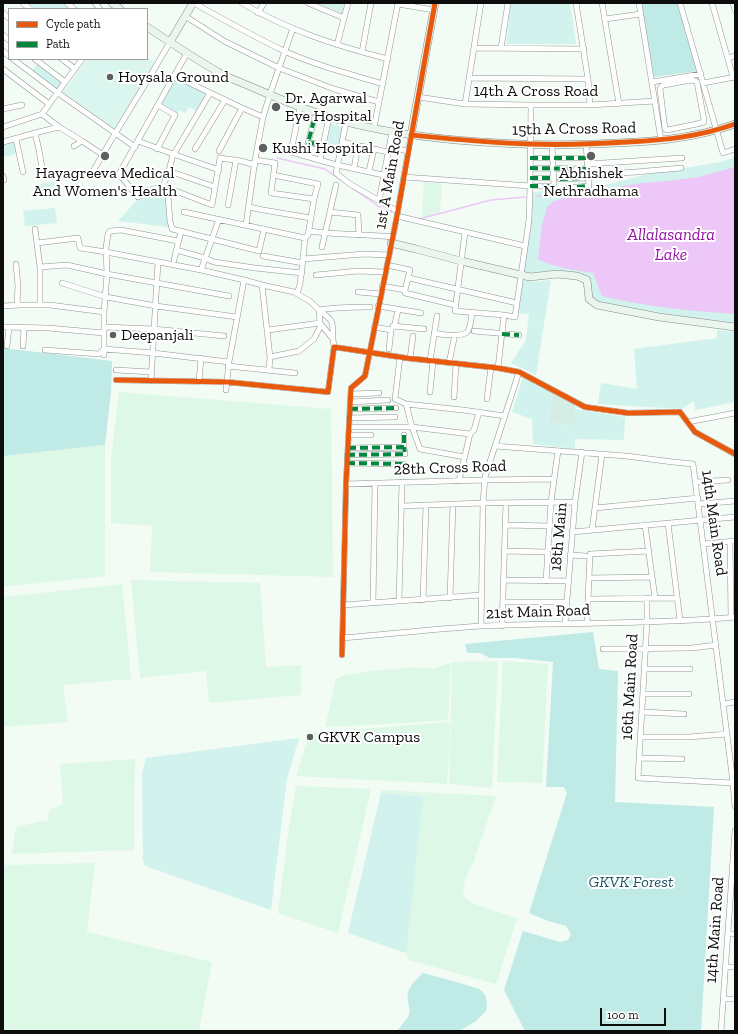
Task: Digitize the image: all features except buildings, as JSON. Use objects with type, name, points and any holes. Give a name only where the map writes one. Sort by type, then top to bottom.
[{"type":"main road","points":[[112,3],[119,7]]},
{"type":"main road","points":[[170,42],[194,3]]},
{"type":"main road","name":"1st A Main Road","points":[[411,135],[435,7]]},
{"type":"main road","name":"15th A Cross Road","points":[[148,28],[221,73],[270,95],[329,117],[392,132],[475,141],[552,145],[661,140],[694,136],[735,124]]},
{"type":"main road","points":[[392,240],[461,261],[530,277],[557,274],[577,276],[587,280],[589,299],[597,305],[659,317],[735,327]]},
{"type":"street","points":[[194,3],[232,25],[285,51],[337,71],[383,84]]},
{"type":"street","points":[[242,3],[258,13],[337,45],[388,59]]},
{"type":"street","points":[[258,13],[264,3]]},
{"type":"street","points":[[308,3],[344,18]]},
{"type":"street","points":[[337,45],[348,3]]},
{"type":"street","points":[[362,52],[371,3]]},
{"type":"street","points":[[465,104],[481,3]]},
{"type":"street","points":[[501,48],[508,3]]},
{"type":"street","points":[[576,3],[588,79],[590,105]]},
{"type":"street","points":[[602,3],[619,104]]},
{"type":"street","points":[[639,3],[661,140]]},
{"type":"street","points":[[680,3],[724,153],[735,149]]},
{"type":"street","points":[[703,83],[734,77],[712,3]]},
{"type":"street","points":[[733,3],[735,10]]},
{"type":"street","points":[[374,128],[398,4],[435,7]]},
{"type":"street","points":[[605,19],[641,14]]},
{"type":"street","points":[[185,16],[224,41],[279,68],[334,89],[379,102]]},
{"type":"street","points":[[246,225],[262,116],[293,28]]},
{"type":"street","points":[[92,173],[170,42]]},
{"type":"street","points":[[474,48],[584,50]]},
{"type":"street","points":[[187,53],[119,174],[138,197],[150,190],[163,186],[212,205],[220,158],[255,163],[275,163],[271,193],[314,200]]},
{"type":"street","points":[[728,58],[735,56]]},
{"type":"street","points":[[14,60],[115,134],[137,143],[219,170]]},
{"type":"street","points":[[37,60],[65,82]]},
{"type":"street","points":[[63,60],[75,69]]},
{"type":"street","points":[[3,127],[42,114],[81,60]]},
{"type":"street","points":[[3,69],[50,104]]},
{"type":"street","points":[[652,82],[701,74]]},
{"type":"street","points":[[175,76],[262,116]]},
{"type":"street","points":[[469,78],[588,79]]},
{"type":"street","points":[[691,80],[695,81],[697,82],[704,122],[681,127],[667,130],[665,129],[660,89],[664,85],[691,80]]},
{"type":"street","points":[[210,93],[173,154],[169,171],[163,186],[168,196],[172,229],[259,251],[264,229]]},
{"type":"street","name":"14th A Cross Road","points":[[418,97],[465,104],[590,105],[655,101]]},
{"type":"street","points":[[196,149],[225,100]]},
{"type":"street","points":[[3,109],[22,105]]},
{"type":"street","points":[[157,149],[175,115],[158,105]]},
{"type":"street","points":[[465,232],[455,311],[515,317],[529,220],[530,105]]},
{"type":"street","points":[[300,107],[291,152],[337,165],[384,175]]},
{"type":"street","points":[[219,151],[242,108]]},
{"type":"street","points":[[306,151],[316,112]]},
{"type":"street","points":[[42,114],[59,127],[103,155]]},
{"type":"street","points":[[320,160],[329,117]]},
{"type":"street","points":[[346,122],[336,173],[350,184],[397,213],[465,232],[525,246]]},
{"type":"street","points":[[692,125],[694,136]]},
{"type":"street","points":[[3,142],[35,132],[59,127]]},
{"type":"street","points":[[681,127],[683,137]]},
{"type":"street","points":[[35,132],[42,168]]},
{"type":"street","points":[[379,201],[392,132]]},
{"type":"street","name":"1st A Main Road","points":[[351,394],[351,388],[365,376],[411,135]]},
{"type":"street","points":[[16,139],[23,172]]},
{"type":"street","points":[[74,146],[82,141]]},
{"type":"street","points":[[308,142],[316,144]]},
{"type":"street","points":[[342,142],[374,149],[408,151]]},
{"type":"street","points":[[565,188],[589,186],[586,144]]},
{"type":"street","points":[[354,169],[358,145]]},
{"type":"street","points":[[404,177],[530,186],[554,186],[552,145]]},
{"type":"street","points":[[323,146],[340,151]]},
{"type":"street","points":[[369,171],[374,149]]},
{"type":"street","points":[[530,158],[553,158],[587,163]]},
{"type":"street","points":[[530,168],[553,168],[587,163],[682,158]]},
{"type":"street","points":[[228,205],[236,160]]},
{"type":"street","points":[[635,161],[636,172]]},
{"type":"street","points":[[560,179],[681,168]]},
{"type":"street","points":[[169,171],[215,187]]},
{"type":"street","points":[[273,175],[318,184],[308,235],[305,238],[302,273],[297,294]]},
{"type":"street","points":[[530,178],[554,178]]},
{"type":"street","points":[[322,247],[336,185]]},
{"type":"street","points":[[249,207],[311,218]]},
{"type":"street","points":[[184,212],[305,238]]},
{"type":"street","points":[[330,212],[358,215],[359,235]]},
{"type":"street","points":[[200,270],[219,219]]},
{"type":"street","points":[[35,229],[40,267],[40,305]]},
{"type":"street","points":[[104,352],[104,312],[107,274],[106,252],[108,234],[110,231],[121,230],[178,241]]},
{"type":"street","points":[[174,260],[181,231]]},
{"type":"street","points":[[308,231],[359,235],[392,240]]},
{"type":"street","points":[[37,243],[78,238],[80,248],[200,270],[294,292],[311,302],[330,318],[333,324],[334,347],[328,392],[227,382],[116,380]]},
{"type":"street","points":[[176,250],[214,262],[302,273]]},
{"type":"street","points":[[263,256],[303,261],[364,254],[389,255]]},
{"type":"street","points":[[151,381],[158,262]]},
{"type":"street","points":[[16,264],[18,286],[17,305]]},
{"type":"street","points":[[40,267],[67,265],[157,284],[229,296]]},
{"type":"street","points":[[387,265],[410,270],[405,290]]},
{"type":"street","points":[[316,274],[358,271],[385,272]]},
{"type":"street","points":[[409,278],[517,303]]},
{"type":"street","points":[[226,390],[229,364],[244,280]]},
{"type":"street","points":[[62,283],[106,297],[237,318]]},
{"type":"street","points":[[262,285],[268,330],[270,356],[269,370]]},
{"type":"street","points":[[382,286],[405,290],[405,293],[456,305]]},
{"type":"street","points":[[358,292],[381,294]]},
{"type":"street","points":[[3,306],[50,305],[104,312]]},
{"type":"street","points":[[378,306],[421,313]]},
{"type":"street","points":[[319,310],[329,308],[370,307]]},
{"type":"street","points":[[270,356],[299,351],[314,339],[320,324],[319,310]]},
{"type":"street","points":[[389,349],[392,328],[395,324],[398,310]]},
{"type":"street","points":[[434,333],[445,335],[464,334],[469,329],[472,313]]},
{"type":"street","points":[[498,368],[504,315]]},
{"type":"street","points":[[430,392],[434,333],[437,316]]},
{"type":"street","points":[[268,330],[320,324]]},
{"type":"street","points":[[320,324],[333,339]]},
{"type":"street","points":[[104,326],[224,336]]},
{"type":"street","points":[[7,346],[6,327],[48,328],[104,333]]},
{"type":"street","points":[[374,327],[424,329]]},
{"type":"street","points":[[23,346],[24,328]]},
{"type":"street","points":[[474,331],[519,335]]},
{"type":"street","points":[[410,359],[413,336]]},
{"type":"street","points":[[449,363],[454,339]]},
{"type":"street","points":[[334,347],[410,359],[491,367],[519,372],[585,407],[628,413],[680,412],[695,432],[735,454]]},
{"type":"street","points":[[45,350],[99,354],[104,352],[153,353],[201,358],[229,364],[295,373]]},
{"type":"street","points":[[400,357],[395,399],[406,404],[505,416]]},
{"type":"street","points":[[199,382],[201,358]]},
{"type":"street","points":[[454,397],[456,364]]},
{"type":"street","points":[[487,399],[491,367]]},
{"type":"street","points":[[116,370],[152,372]]},
{"type":"street","points":[[481,626],[484,480],[519,372]]},
{"type":"street","points":[[342,654],[347,455],[351,394],[379,393]]},
{"type":"street","points":[[350,402],[388,400]]},
{"type":"street","points":[[406,404],[420,449],[465,457]]},
{"type":"street","points":[[350,409],[396,408]]},
{"type":"street","points":[[459,481],[470,434],[474,430],[478,412]]},
{"type":"street","points":[[688,422],[735,413]]},
{"type":"street","points":[[349,418],[395,417]]},
{"type":"street","points":[[349,427],[412,427],[470,434]]},
{"type":"street","points":[[348,435],[371,435]]},
{"type":"street","points":[[347,455],[404,454],[404,435]]},
{"type":"street","name":"14th Main Road","points":[[495,446],[582,452],[693,464],[724,704],[735,806]]},
{"type":"street","points":[[348,448],[404,447]]},
{"type":"street","points":[[546,581],[551,502],[558,451]]},
{"type":"street","name":"18th Main","points":[[565,624],[572,532],[582,452]]},
{"type":"street","points":[[592,530],[602,454]]},
{"type":"street","points":[[347,463],[404,464]]},
{"type":"street","name":"28th Cross Road","points":[[346,484],[554,479]]},
{"type":"street","points":[[696,482],[728,480]]},
{"type":"street","points":[[400,601],[402,482]]},
{"type":"street","points":[[373,603],[375,483]]},
{"type":"street","points":[[595,508],[698,501],[735,501]]},
{"type":"street","points":[[401,506],[575,502]]},
{"type":"street","points":[[502,626],[506,503]]},
{"type":"street","points":[[450,598],[453,504]]},
{"type":"street","points":[[423,600],[426,505]]},
{"type":"street","points":[[572,532],[735,517]]},
{"type":"street","points":[[668,523],[680,620]]},
{"type":"street","points":[[505,525],[550,526]]},
{"type":"street","points":[[645,525],[655,598]]},
{"type":"street","points":[[704,544],[732,541],[733,617]]},
{"type":"street","points":[[504,551],[548,552]]},
{"type":"street","points":[[570,555],[649,551]]},
{"type":"street","points":[[587,623],[589,578],[588,555]]},
{"type":"street","points":[[589,578],[652,577]]},
{"type":"street","points":[[504,580],[568,581]]},
{"type":"street","points":[[343,606],[481,596]]},
{"type":"street","name":"16th Main Road","points":[[647,598],[646,648],[638,778],[733,783]]},
{"type":"street","points":[[588,599],[677,598]]},
{"type":"street","points":[[503,602],[567,602]]},
{"type":"street","name":"21st Main Road","points":[[342,638],[481,626],[647,622],[733,617]]},
{"type":"street","points":[[603,648],[692,648],[716,646]]},
{"type":"street","points":[[644,669],[690,669]]},
{"type":"street","points":[[643,694],[689,694]]},
{"type":"street","points":[[724,704],[735,702]]},
{"type":"street","points":[[642,712],[684,714]]},
{"type":"street","points":[[641,736],[688,737],[727,734]]},
{"type":"street","points":[[640,758],[682,760]]},
{"type":"street","name":"14th Main Road","points":[[721,1031],[735,831]]},
{"type":"street","points":[[728,934],[735,934]]},
{"type":"street","points":[[726,967],[735,967]]},
{"type":"street","points":[[723,999],[735,999]]},
{"type":"green space","points":[[640,3],[679,3],[698,71],[654,77]]},
{"type":"green space","points":[[424,182],[442,184],[440,212],[422,217]]},
{"type":"green space","points":[[3,348],[112,361],[111,391],[105,445],[3,456]]},
{"type":"green space","points":[[119,392],[331,409],[333,577],[150,572],[152,526],[111,523],[111,460]]},
{"type":"green space","points":[[105,445],[105,576],[3,587],[3,456]]},
{"type":"green space","points":[[131,580],[260,583],[266,667],[301,665],[301,695],[209,703],[206,671],[140,678]]},
{"type":"green space","points":[[122,584],[131,679],[63,685],[68,722],[4,727],[3,597]]},
{"type":"green space","name":"GKVK Forest","points":[[593,632],[599,669],[618,671],[615,802],[714,807],[701,1031],[525,1031],[504,990],[523,931],[560,942],[568,940],[571,934],[566,926],[548,921],[529,913],[567,793],[564,787],[546,787],[553,662],[515,658],[490,658],[480,653],[467,653],[465,644]]},
{"type":"green space","points":[[498,661],[492,788],[449,784],[452,662]]},
{"type":"green space","points":[[503,661],[548,664],[542,783],[497,782]]},
{"type":"green space","points":[[450,663],[448,720],[325,727],[336,679],[347,674],[416,667],[435,668]]},
{"type":"green space","points":[[450,722],[447,784],[296,776],[310,733]]},
{"type":"green space","points":[[135,759],[134,850],[12,854],[16,827],[48,820],[49,810],[63,804],[60,764]]},
{"type":"green space","points":[[296,786],[371,789],[338,933],[278,913]]},
{"type":"green space","points":[[382,790],[496,796],[473,864],[466,876],[463,891],[465,898],[474,904],[517,918],[496,984],[409,960],[406,953],[348,933]]},
{"type":"green space","points":[[95,863],[87,932],[212,962],[199,1031],[3,1031],[3,865]]},
{"type":"green space","points":[[423,973],[479,989],[486,997],[486,1011],[476,1021],[459,1031],[396,1031],[407,1019],[409,1014],[410,1010],[407,997],[409,990],[413,983]]},
{"type":"shaded area","points":[[29,3],[63,3],[69,8],[35,8]]},
{"type":"shaded area","points":[[318,3],[345,3],[343,14]]},
{"type":"shaded area","points":[[511,3],[570,3],[576,44],[506,44]]},
{"type":"shaded area","name":"Hoysala Ground","points":[[148,58],[155,63],[115,129],[63,92],[86,60],[148,60]]},
{"type":"shaded area","points":[[38,63],[63,82],[57,89],[32,71]]},
{"type":"shaded area","points":[[175,78],[208,95],[197,112],[189,107],[185,113],[180,110],[177,114],[161,104]]},
{"type":"shaded area","points":[[330,124],[343,127],[339,149],[325,144]]},
{"type":"shaded area","points":[[14,140],[17,154],[3,157],[3,144]]},
{"type":"shaded area","name":"Allalasandra Lake","points":[[735,157],[735,324],[683,317],[598,302],[591,298],[589,278],[531,275],[524,273],[533,192],[594,188],[648,174],[721,162]]},
{"type":"shaded area","points":[[60,180],[60,185],[37,189],[37,185]]},
{"type":"shaded area","points":[[159,190],[163,190],[166,197],[168,227],[118,221],[137,200]]},
{"type":"shaded area","points":[[55,208],[57,223],[25,226],[23,211]]},
{"type":"shaded area","points":[[522,280],[534,282],[551,280],[536,375],[511,363],[526,340],[529,314],[518,313]]},
{"type":"shaded area","points":[[717,330],[735,332],[735,402],[695,410],[694,401],[682,409],[598,404],[601,383],[637,389],[634,349],[717,338]]},
{"type":"shaded area","points":[[523,377],[552,393],[549,423],[575,425],[575,409],[625,417],[624,440],[575,439],[575,449],[533,444],[532,419],[512,412]]},
{"type":"shaded area","points":[[552,393],[575,405],[575,425],[549,423]]},
{"type":"shaded area","points":[[299,738],[287,779],[271,910],[145,866],[143,860],[142,774],[146,758]]},
{"type":"shaded area","points":[[381,793],[423,797],[406,953],[348,933]]},
{"type":"water","name":"Allalasandra Lake","points":[[735,167],[735,314],[668,308],[602,296],[593,273],[558,267],[538,259],[542,225],[547,207],[554,201],[575,195],[610,191],[622,186],[699,177]]},
{"type":"waterway","points":[[277,158],[325,169],[345,183]]},
{"type":"waterway","points":[[352,188],[384,210],[392,212]]},
{"type":"waterway","points":[[537,196],[559,194],[572,196]]},
{"type":"waterway","points":[[419,219],[491,200],[525,197]]},
{"type":"marked path","points":[[306,151],[316,112]]},
{"type":"marked path","points":[[308,142],[316,144]]},
{"type":"marked path","points":[[530,158],[587,158]]},
{"type":"marked path","points":[[530,168],[587,169]]},
{"type":"marked path","points":[[530,178],[554,178]]},
{"type":"marked path","points":[[560,179],[588,178]]},
{"type":"marked path","points":[[530,186],[554,186]]},
{"type":"marked path","points":[[565,188],[589,186]]},
{"type":"marked path","points":[[502,334],[519,335]]},
{"type":"marked path","points":[[350,409],[396,408]]},
{"type":"marked path","points":[[348,448],[404,447],[404,435]]},
{"type":"marked path","points":[[347,455],[405,454],[404,447]]},
{"type":"marked path","points":[[347,463],[404,464]]},
{"type":"cycle path","points":[[342,655],[346,484],[351,388],[365,376],[397,216],[435,3]]},
{"type":"cycle path","points":[[411,135],[470,141],[591,144],[669,139],[695,135],[735,124]]},
{"type":"cycle path","points":[[116,380],[227,382],[328,392],[334,347],[406,358],[498,368],[519,372],[585,407],[628,413],[680,412],[695,432],[735,454]]},
{"type":"place","name":"Hoysala Ground","points":[[110,77]]},
{"type":"place","name":"Dr. Agarwal Eye Hospital","points":[[276,107]]},
{"type":"place","name":"Kushi Hospital","points":[[263,148]]},
{"type":"place","name":"Hayagreeva Medical And Women's Health","points":[[105,156]]},
{"type":"place","name":"Abhishek Nethradhama","points":[[591,156]]},
{"type":"place","name":"Deepanjali","points":[[113,335]]},
{"type":"place","name":"GKVK Campus","points":[[310,737]]}]
